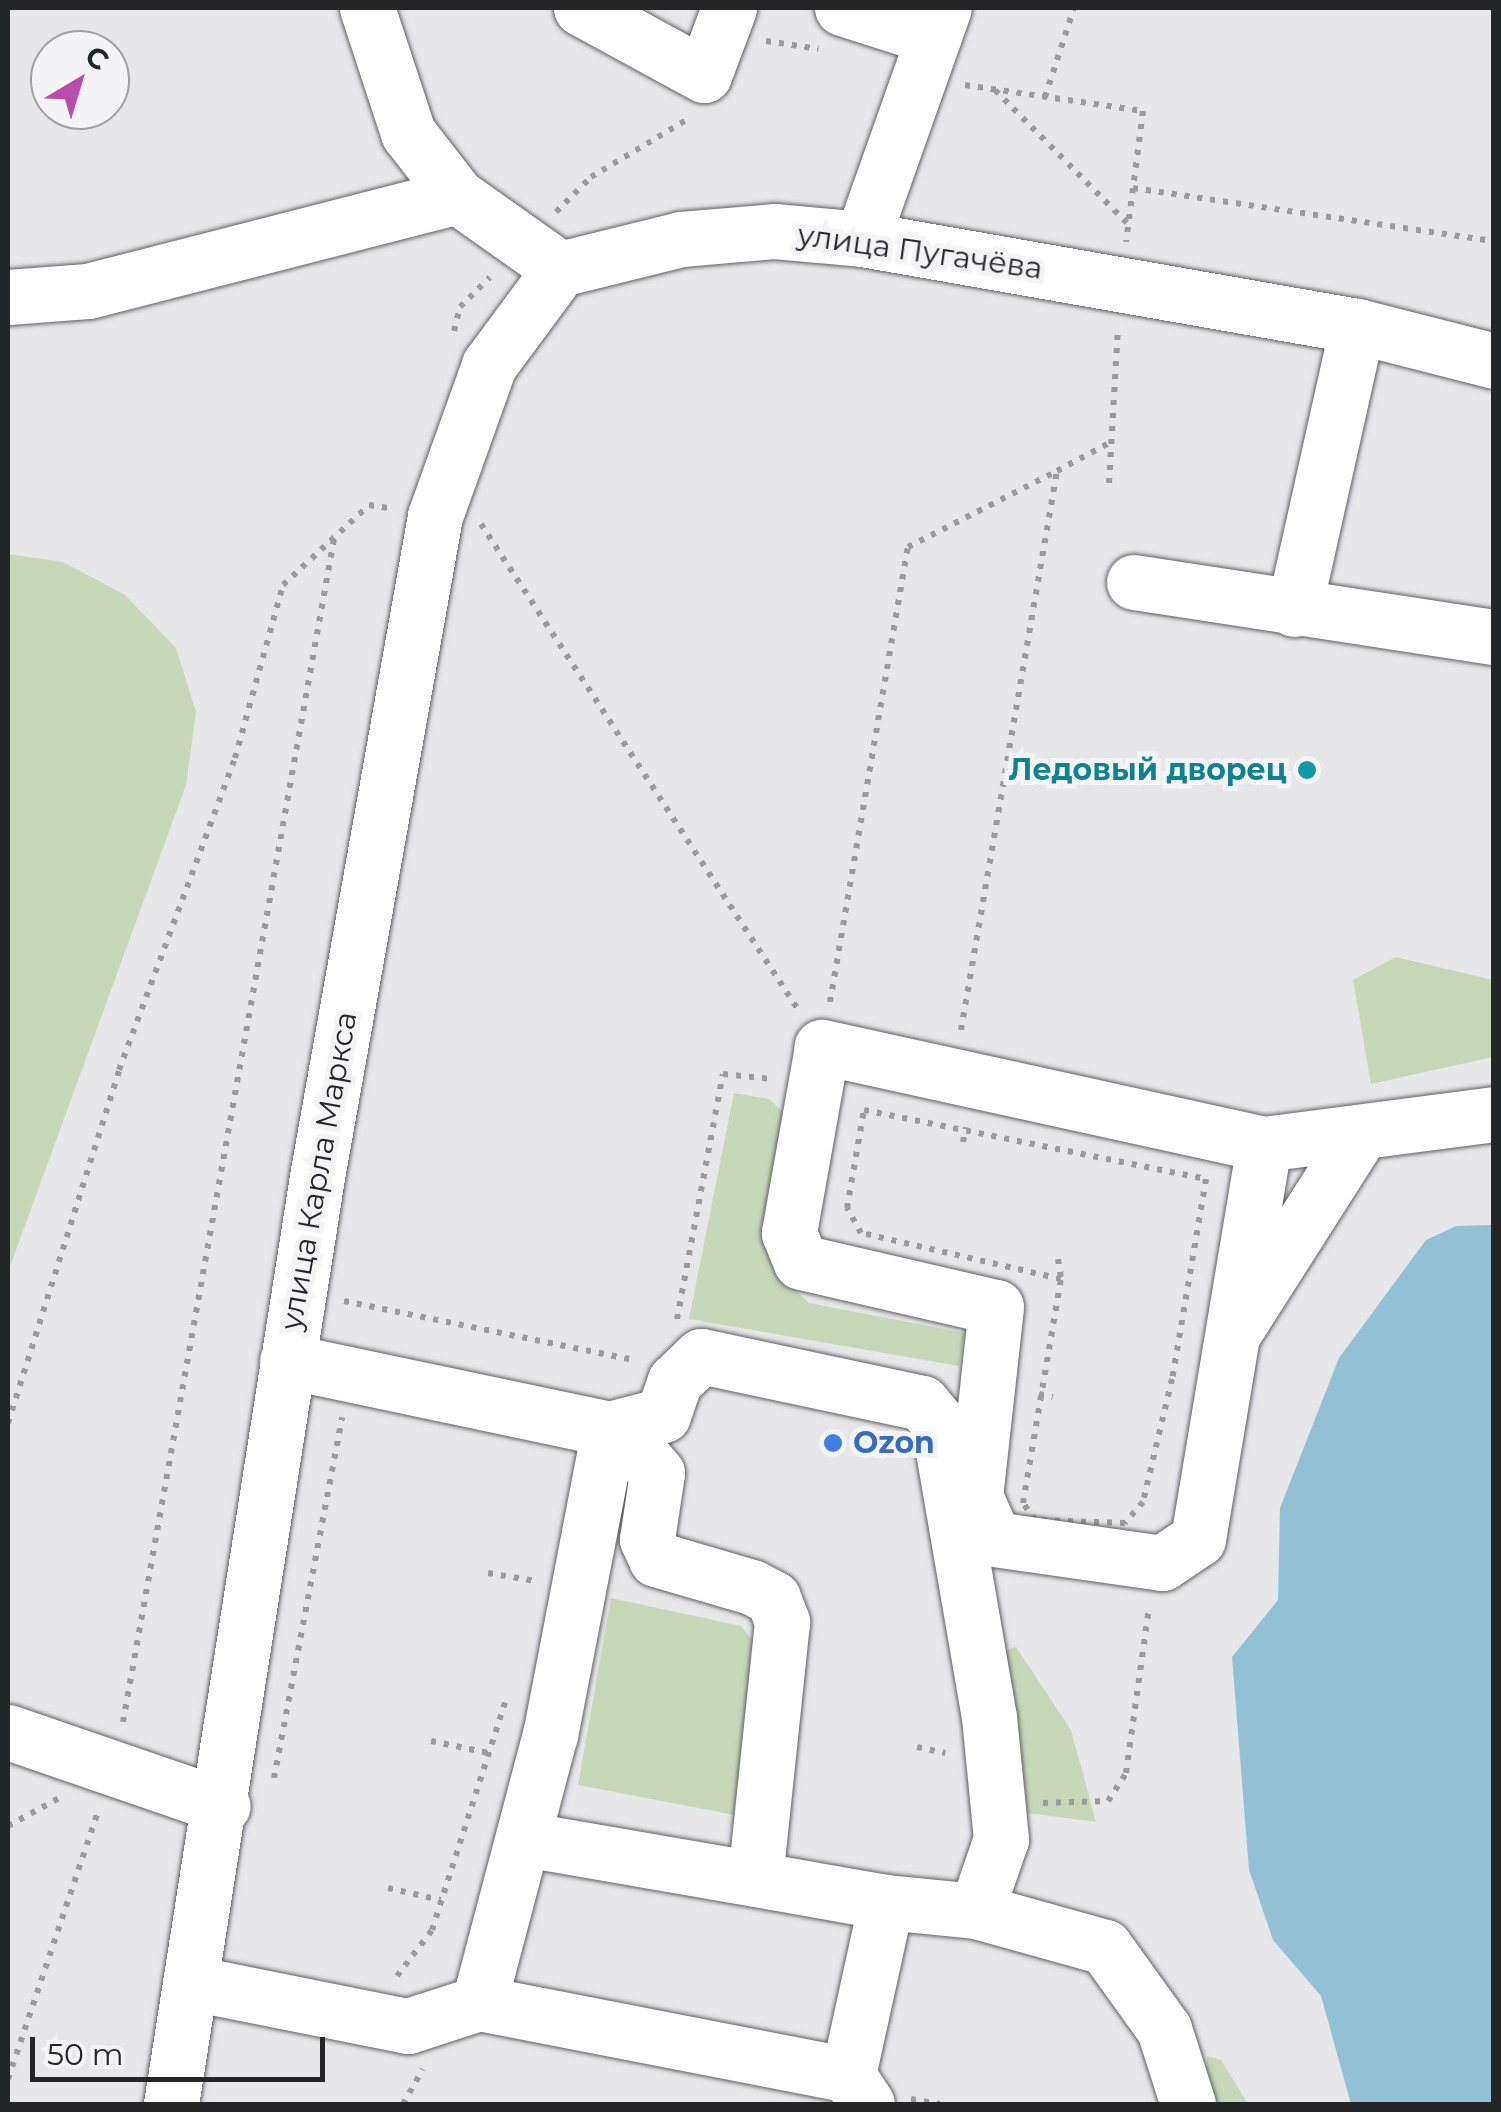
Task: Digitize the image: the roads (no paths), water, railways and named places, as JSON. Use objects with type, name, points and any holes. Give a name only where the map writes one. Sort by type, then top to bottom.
[{"type":"street","points":[[367,8],[408,133],[457,196],[560,270]]},
{"type":"street","points":[[581,8],[704,75],[729,8]]},
{"type":"street","points":[[837,22],[932,41],[862,239]]},
{"type":"street","points":[[8,297],[88,291],[457,196]]},
{"type":"street","name":"улица Пугачёва","points":[[560,270],[682,239],[774,231],[862,239],[1357,326],[1494,361]]},
{"type":"street","name":"улица Карла Маркса","points":[[172,2104],[223,1806],[287,1361],[458,510],[489,364],[560,270]]},
{"type":"street","points":[[1294,609],[1357,326]]},
{"type":"street","points":[[1134,582],[1494,637]]},
{"type":"street","points":[[1264,1144],[1228,1340],[1198,1539],[1162,1563],[994,1539],[976,1496],[996,1307],[801,1262],[789,1232],[822,1047],[1264,1144],[1358,1136],[1494,1114]]},
{"type":"street","points":[[1228,1340],[1358,1136]]},
{"type":"street","points":[[287,1361],[616,1430],[662,1415],[675,1380],[701,1356],[922,1403],[938,1422],[998,1805],[1001,1839],[976,1911]]},
{"type":"street","points":[[479,2003],[524,1838],[616,1430]]},
{"type":"street","points":[[616,1430],[656,1474],[647,1540],[656,1559],[773,1598],[782,1622],[755,1878]]},
{"type":"street","points":[[8,1732],[223,1806]]},
{"type":"street","points":[[524,1838],[886,1902],[976,1911],[1106,1946],[1164,2029],[1188,2104]]},
{"type":"street","points":[[192,1982],[408,2026],[479,2003],[857,2090],[886,1902]]},
{"type":"water","points":[[1493,1225],[1493,2104],[1351,2104],[1321,1996],[1273,1940],[1249,1870],[1232,1657],[1278,1600],[1280,1508],[1339,1358],[1426,1240],[1456,1226]]},
{"type":"place","name":"Ледовый дворец","points":[[1307,770]]},
{"type":"place","name":"Ozon","points":[[833,1443]]}]
